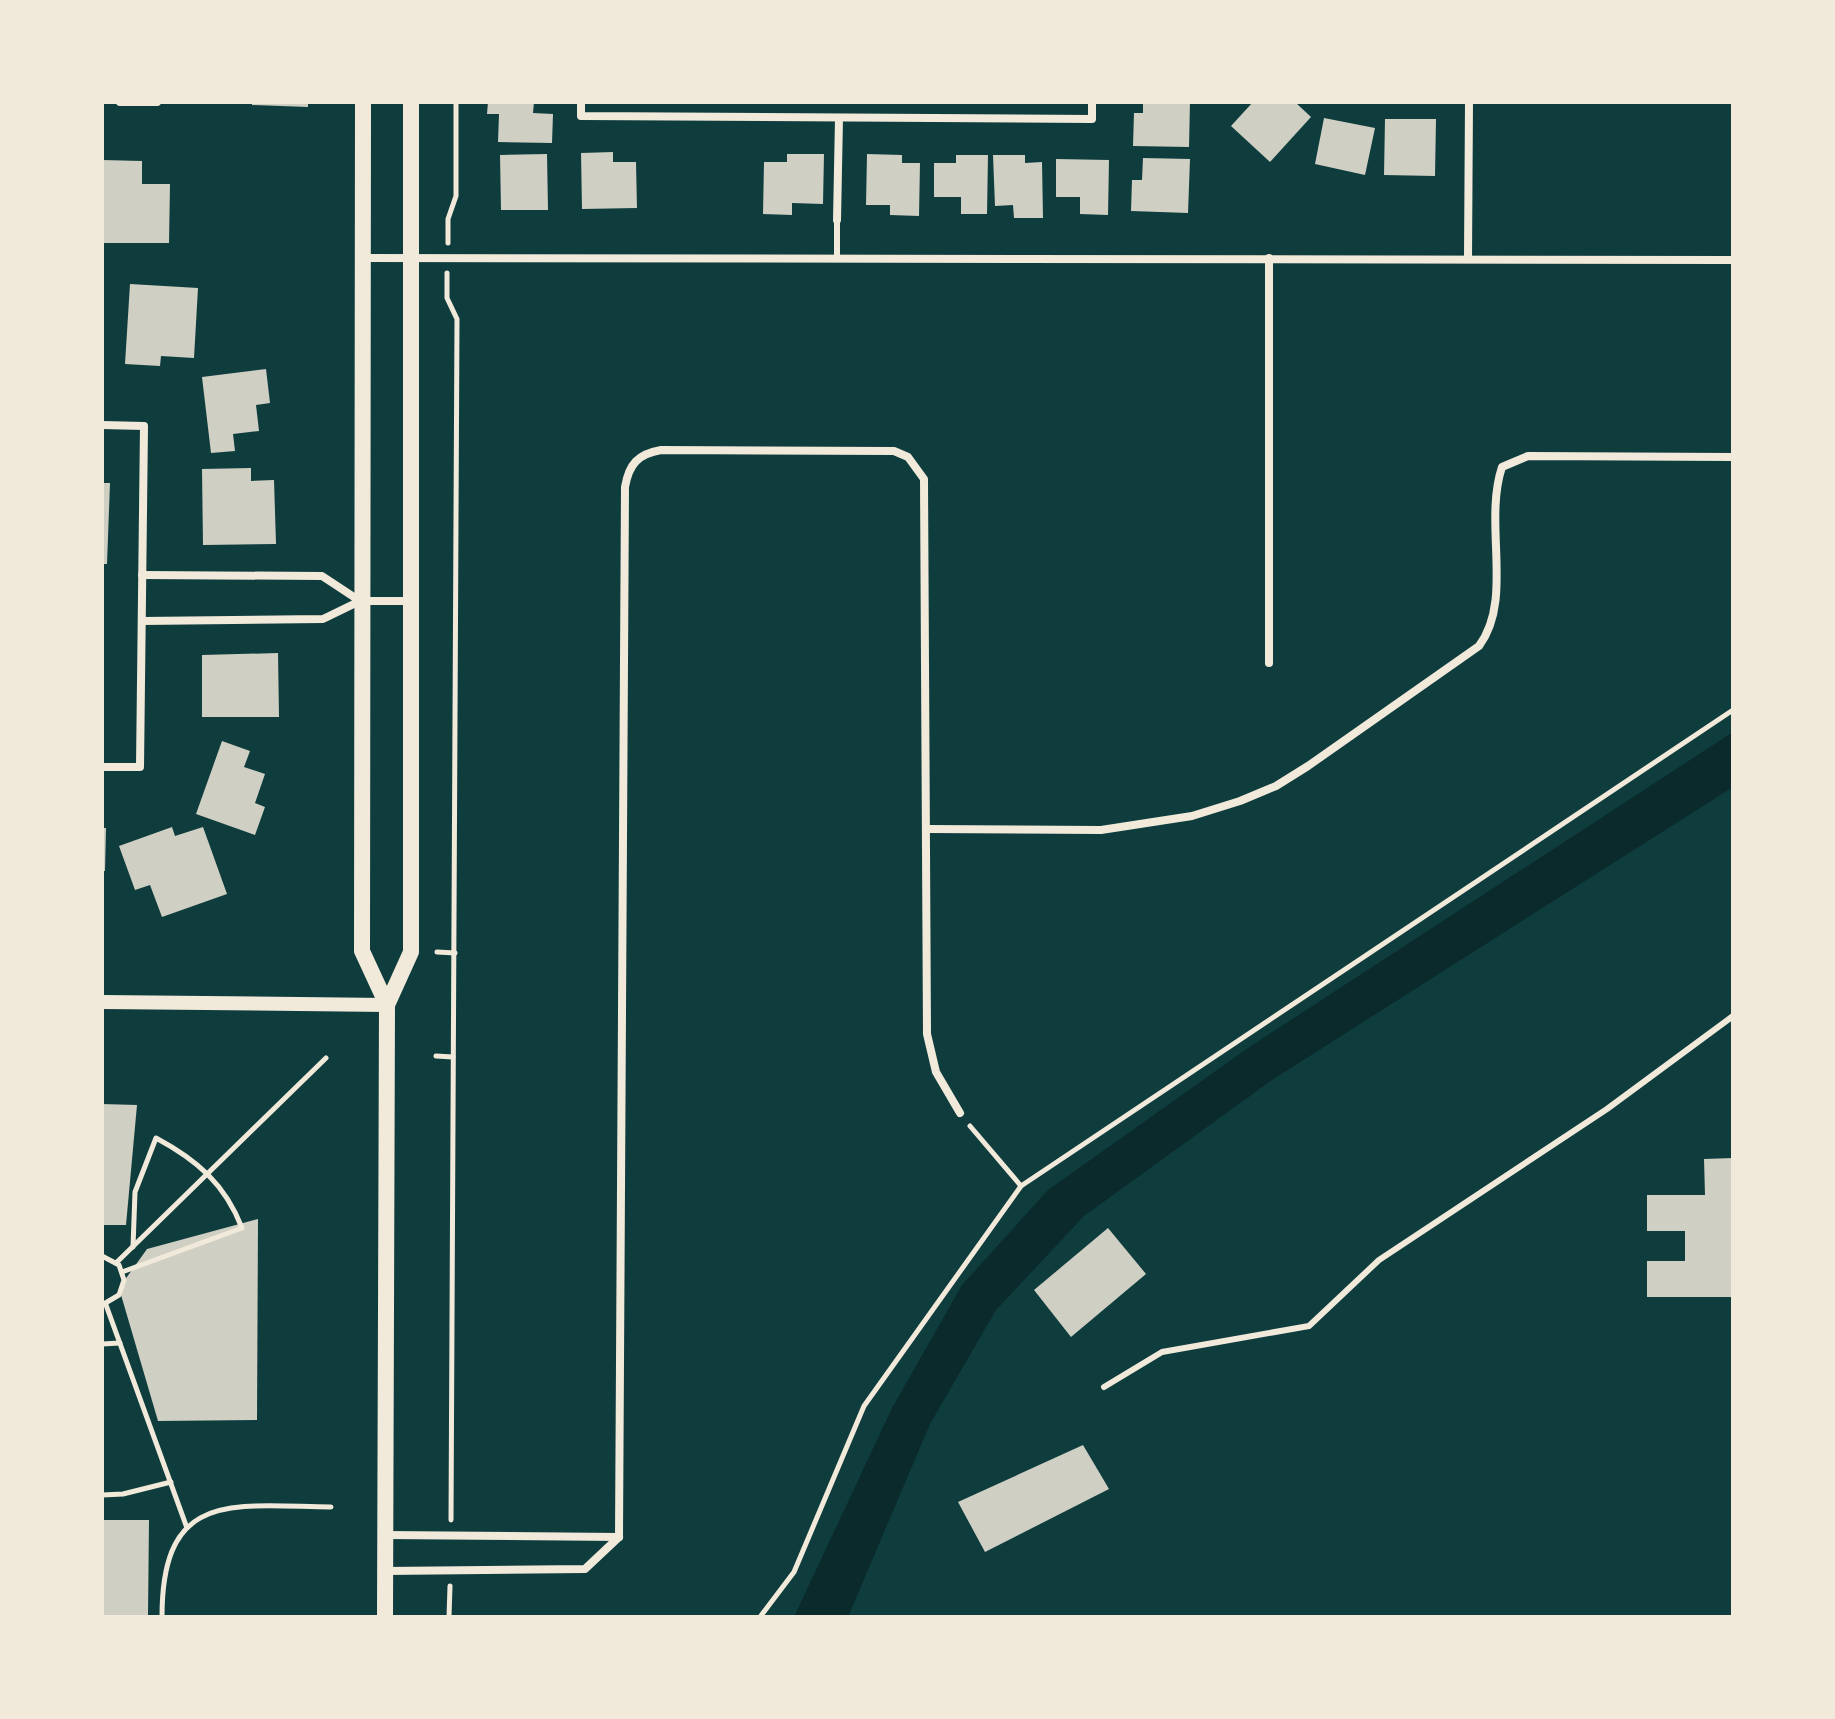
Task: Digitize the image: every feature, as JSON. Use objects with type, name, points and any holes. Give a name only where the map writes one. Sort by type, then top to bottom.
[{"type":"main road","points":[[363,102],[360,601],[362,951],[387,1005]]},
{"type":"main road","points":[[385,1617],[387,1005],[411,952],[411,102]]},
{"type":"street","points":[[120,102],[157,102]]},
{"type":"street","points":[[581,102],[581,116],[1092,119],[1092,102]]},
{"type":"street","points":[[1468,258],[1469,102]]},
{"type":"street","points":[[837,220],[839,118]]},
{"type":"street","points":[[363,258],[1733,260]]},
{"type":"street","points":[[1269,258],[1269,663]]},
{"type":"street","points":[[102,425],[144,426],[140,767],[102,767]]},
{"type":"street","points":[[385,1571],[585,1569],[619,1537],[625,487],[634,461],[646,453],[661,450],[894,451],[917,466],[927,495],[927,1034],[936,1072],[960,1113]]},
{"type":"street","points":[[927,829],[1101,830],[1192,816],[1276,786],[1479,646],[1491,629],[1495,608],[1493,493],[1502,467],[1528,456],[1733,457]]},
{"type":"street","points":[[142,575],[322,576],[360,601]]},
{"type":"street","points":[[142,621],[323,619],[360,601],[411,601]]},
{"type":"street","points":[[102,1002],[387,1005]]},
{"type":"street","points":[[385,1535],[619,1537]]},
{"type":"lane","points":[[837,220],[837,258]]},
{"type":"lane","points":[[1104,1387],[1162,1352],[1309,1326],[1379,1260],[1607,1109],[1733,1016]]},
{"type":"path","points":[[448,219],[456,196],[456,102]]},
{"type":"path","points":[[447,298],[457,319],[451,1535]]},
{"type":"path","points":[[760,1617],[794,1572],[864,1406],[1021,1186],[1733,710]]},
{"type":"path","points":[[437,952],[455,953]]},
{"type":"path","points":[[436,1056],[453,1057]]},
{"type":"path","points":[[116,1263],[326,1058]]},
{"type":"path","points":[[960,1113],[1021,1186]]},
{"type":"path","points":[[122,1272],[242,1228],[230,1201],[209,1173],[156,1138],[135,1192],[133,1247]]},
{"type":"path","points":[[102,1256],[116,1263],[122,1272],[119,1295],[104,1305],[187,1528]]},
{"type":"path","points":[[102,1344],[120,1343]]},
{"type":"path","points":[[102,1495],[134,1492],[171,1482]]},
{"type":"path","points":[[162,1617],[164,1570],[169,1555],[187,1528],[219,1508],[331,1507]]},
{"type":"path","points":[[449,1617],[451,1571]]},
{"type":"water","points":[[1733,732],[1733,787],[1272,1080],[1084,1216],[996,1310],[930,1424],[848,1617],[794,1617],[892,1408],[962,1285],[1048,1190],[1248,1048]]},
{"type":"building","points":[[252,102],[308,102],[308,107],[252,105]]},
{"type":"building","points":[[488,102],[534,102],[533,113],[553,114],[552,143],[498,142],[499,114],[487,114]]},
{"type":"building","points":[[1143,102],[1190,102],[1189,147],[1133,146],[1134,113],[1143,113]]},
{"type":"building","points":[[1253,102],[1295,102],[1311,117],[1270,162],[1231,126]]},
{"type":"building","points":[[1324,118],[1375,128],[1365,175],[1315,164]]},
{"type":"building","points":[[1385,119],[1436,119],[1435,176],[1384,175]]},
{"type":"building","points":[[613,152],[613,162],[636,162],[637,208],[582,209],[581,153]]},
{"type":"building","points":[[547,154],[548,210],[501,210],[500,155]]},
{"type":"building","points":[[787,154],[824,154],[823,204],[792,203],[792,215],[763,214],[764,162],[787,162]]},
{"type":"building","points":[[867,154],[902,155],[902,163],[920,163],[919,216],[890,215],[890,205],[866,205]]},
{"type":"building","points":[[956,155],[988,155],[987,214],[961,214],[961,197],[934,197],[934,163],[956,163]]},
{"type":"building","points":[[993,155],[1025,155],[1025,163],[1042,162],[1043,218],[1014,218],[1013,205],[995,206]]},
{"type":"building","points":[[1143,158],[1190,159],[1188,213],[1131,211],[1132,180],[1142,180]]},
{"type":"building","points":[[1056,159],[1109,160],[1108,215],[1080,214],[1080,197],[1056,197]]},
{"type":"building","points":[[102,160],[142,161],[142,184],[170,184],[169,243],[102,243]]},
{"type":"building","points":[[130,284],[198,288],[194,358],[161,356],[160,366],[125,364]]},
{"type":"building","points":[[266,369],[270,403],[256,405],[259,431],[233,434],[235,451],[211,453],[202,377]]},
{"type":"building","points":[[251,468],[251,481],[274,480],[276,544],[203,545],[202,469]]},
{"type":"building","points":[[102,483],[110,483],[107,564],[102,564]]},
{"type":"building","points":[[278,653],[279,717],[202,717],[202,655]]},
{"type":"building","points":[[222,741],[250,751],[244,767],[265,774],[255,803],[265,807],[255,835],[196,814]]},
{"type":"building","points":[[172,827],[175,836],[203,827],[227,894],[162,917],[150,885],[135,890],[119,846]]},
{"type":"building","points":[[102,828],[106,828],[105,871],[102,871]]},
{"type":"building","points":[[102,1104],[137,1105],[126,1225],[102,1225]]},
{"type":"building","points":[[1733,1158],[1733,1297],[1647,1297],[1647,1261],[1685,1261],[1685,1231],[1647,1231],[1647,1195],[1705,1195],[1704,1159]]},
{"type":"building","points":[[258,1219],[257,1420],[158,1421],[119,1288],[147,1249]]},
{"type":"building","points":[[1108,1228],[1146,1274],[1071,1337],[1034,1290]]},
{"type":"building","points":[[1083,1445],[1109,1489],[985,1552],[958,1502]]},
{"type":"building","points":[[102,1520],[149,1520],[148,1617],[102,1617]]}]
